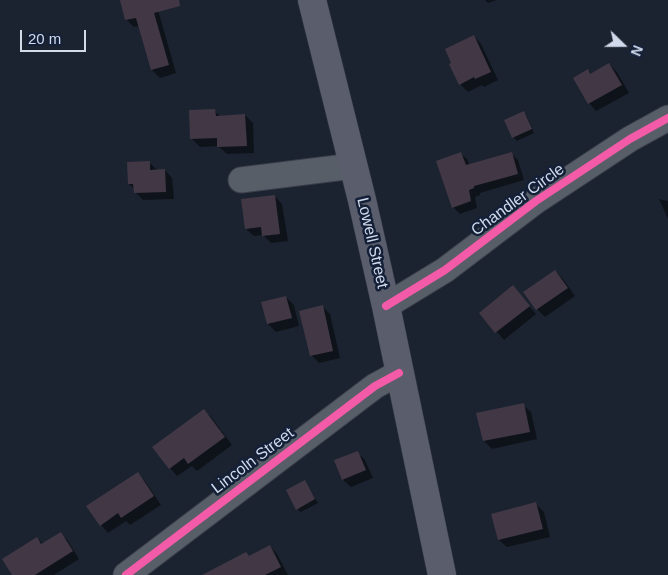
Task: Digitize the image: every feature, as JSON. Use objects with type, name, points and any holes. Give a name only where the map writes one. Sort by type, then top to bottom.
[{"type":"main road","name":"Lowell Street","points":[[312,0],[386,306],[442,575]]},
{"type":"street","name":"Chandler Circle","points":[[386,306],[445,270],[536,201],[630,139],[668,118]]},
{"type":"street","points":[[241,180],[353,166]]},
{"type":"street","name":"Lincoln Street","points":[[126,575],[367,392],[399,373]]},
{"type":"building","points":[[120,0],[179,0],[180,6],[154,13],[169,65],[151,70],[136,18],[125,20]]},
{"type":"building","points":[[474,35],[491,72],[475,79],[474,77],[459,85],[449,64],[451,63],[445,49]]},
{"type":"building","points":[[609,63],[622,85],[588,104],[573,78],[588,69],[590,74]]},
{"type":"building","points":[[215,109],[216,116],[245,114],[247,146],[217,147],[217,138],[190,139],[189,110]]},
{"type":"building","points":[[524,111],[532,129],[512,138],[504,120]]},
{"type":"building","points":[[461,152],[466,165],[512,152],[518,174],[474,186],[474,188],[469,190],[471,201],[452,208],[436,161]]},
{"type":"building","points":[[150,161],[150,170],[165,169],[166,192],[134,193],[133,184],[128,184],[127,162]]},
{"type":"building","points":[[275,195],[280,234],[262,236],[261,227],[245,229],[241,199]]},
{"type":"building","points":[[555,270],[568,288],[536,310],[523,292]]},
{"type":"building","points":[[513,285],[530,306],[495,333],[479,313]]},
{"type":"building","points":[[286,296],[292,318],[267,324],[261,302]]},
{"type":"building","points":[[323,305],[333,351],[310,356],[299,311]]},
{"type":"building","points":[[524,403],[530,432],[483,441],[476,413]]},
{"type":"building","points":[[204,409],[225,437],[188,464],[184,458],[169,469],[152,447]]},
{"type":"building","points":[[358,451],[366,470],[342,480],[334,460]]},
{"type":"building","points":[[138,472],[154,496],[121,518],[118,513],[100,526],[86,506]]},
{"type":"building","points":[[305,480],[315,499],[296,510],[286,490]]},
{"type":"building","points":[[536,502],[543,529],[498,540],[491,514]]},
{"type":"building","points":[[61,532],[73,551],[35,575],[12,575],[2,559],[37,537],[41,544]]},
{"type":"building","points":[[270,545],[281,567],[265,575],[202,575],[246,552],[249,556]]},
{"type":"cycle path","points":[[386,306],[445,270],[536,201],[630,139],[668,118]]},
{"type":"cycle path","points":[[126,575],[375,386],[399,373]]}]
